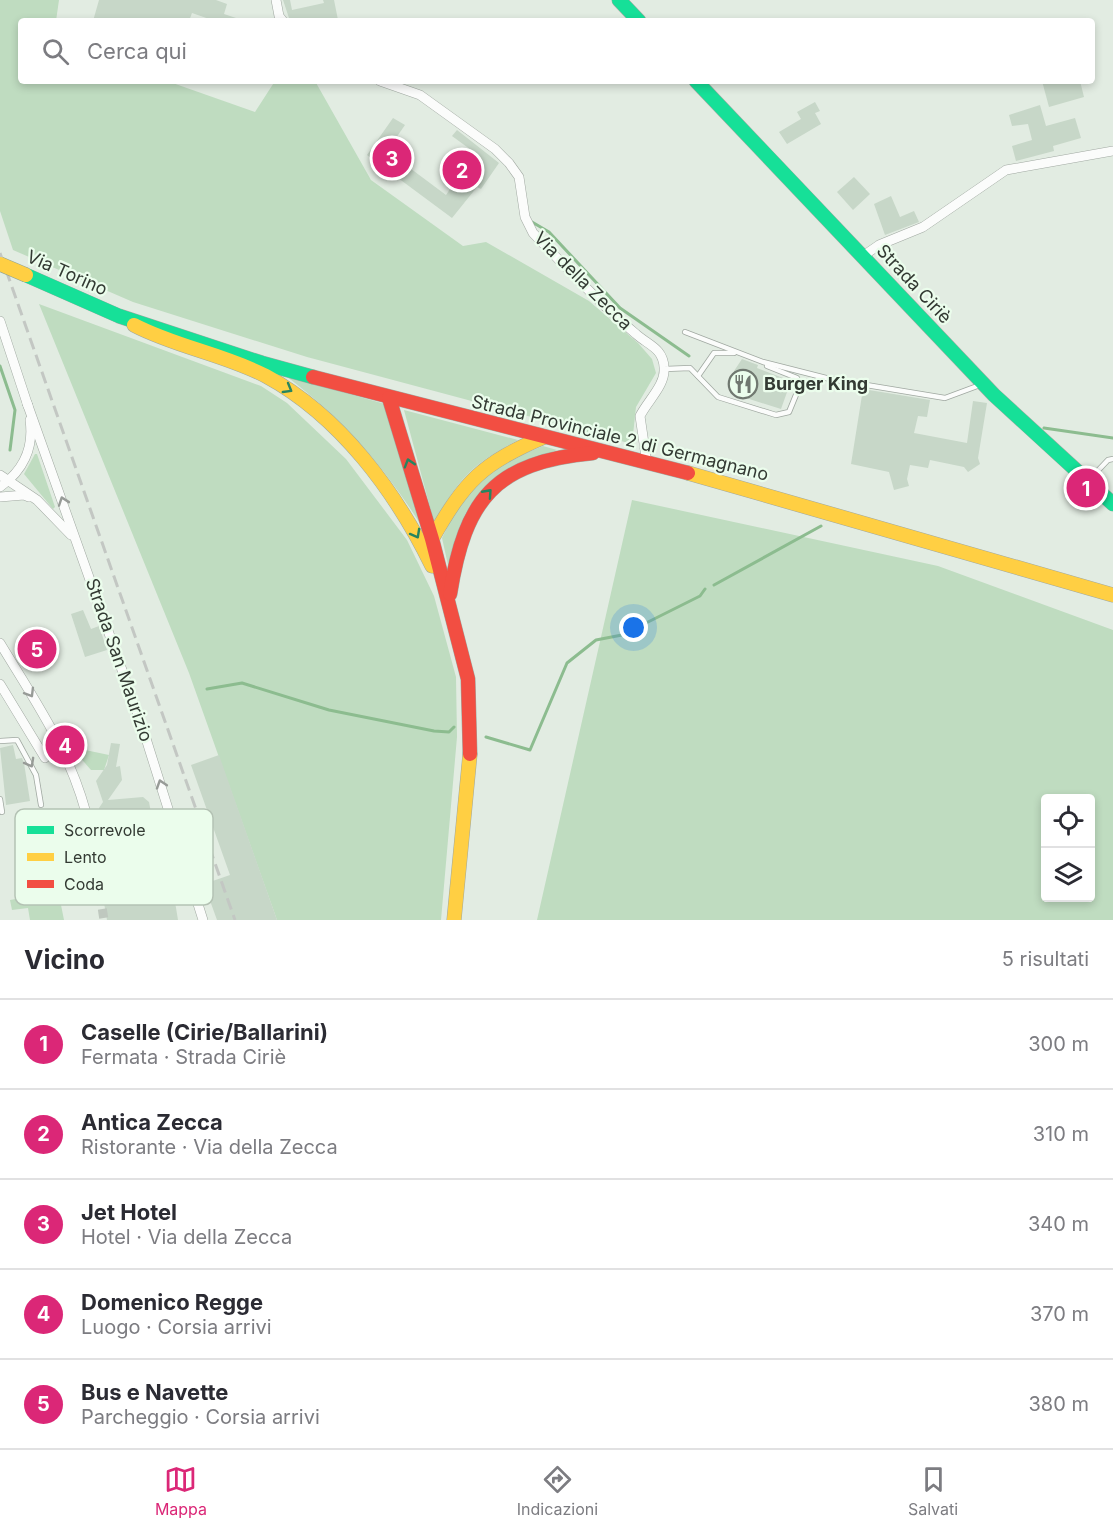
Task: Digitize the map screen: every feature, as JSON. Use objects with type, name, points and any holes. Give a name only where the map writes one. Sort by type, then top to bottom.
[{"type":"main road","points":[[619,0],[636,18]]},
{"type":"main road","name":"Strada Ciriè","points":[[699,84],[1016,417],[1111,501]]},
{"type":"main road","name":"Via Torino","points":[[0,264],[119,316]]},
{"type":"main road","points":[[119,316],[154,337],[265,376],[296,394],[340,435],[385,486],[407,518],[426,552],[449,605]]},
{"type":"main road","name":"Strada Provinciale 2 di Germagnano","points":[[119,316],[262,363],[603,453],[711,478],[1113,595]]},
{"type":"main road","points":[[390,398],[432,539],[468,679],[470,750],[454,920]]},
{"type":"main road","points":[[432,539],[461,488],[488,463],[544,437]]},
{"type":"main road","points":[[449,605],[458,544],[472,512],[491,489],[510,474],[539,461],[569,454],[603,453]]},
{"type":"main road","points":[[1086,587],[1113,589]]},
{"type":"street","points":[[276,0],[281,18]]},
{"type":"street","name":"Via della Zecca","points":[[389,84],[420,95],[495,149],[509,163],[519,177],[525,217],[533,233],[614,315],[644,341],[655,346],[662,356],[665,369]]},
{"type":"street","points":[[863,256],[879,245],[923,227],[1006,170],[1113,150]]},
{"type":"street","points":[[0,321],[27,403],[31,431],[24,463],[10,481],[0,488]]},
{"type":"street","points":[[647,464],[640,416],[662,381],[665,369]]},
{"type":"street","name":"Strada San Maurizio","points":[[27,403],[169,809]]},
{"type":"street","points":[[0,475],[37,500],[69,531],[82,556]]},
{"type":"street","points":[[0,497],[24,495],[37,500]]},
{"type":"street","points":[[0,643],[66,753],[85,809]]},
{"type":"street","points":[[0,684],[45,758]]},
{"type":"street","name":"Strada San Maurizio","points":[[199,905],[203,920]]},
{"type":"lane","points":[[686,332],[763,362],[830,379],[945,398],[978,387],[982,382]]},
{"type":"lane","points":[[665,369],[690,368],[718,397],[776,415],[789,412],[798,390],[797,378],[730,352],[714,353],[698,376]]},
{"type":"lane","points":[[1087,482],[1108,460],[1113,459]]},
{"type":"lane","points":[[0,741],[17,740],[36,775],[41,805]]},
{"type":"lane","points":[[0,799],[2,812]]},
{"type":"green space","points":[[0,0],[59,0],[56,18],[18,18],[18,84],[176,84],[255,112],[273,84],[317,84],[371,180],[463,246],[486,242],[589,301],[638,343],[652,359],[656,373],[636,407],[632,444],[307,357],[133,302],[13,250],[0,211]]},
{"type":"green space","points":[[39,304],[261,386],[287,403],[346,459],[407,540],[434,596],[456,677],[457,737],[441,920],[277,920],[189,673]]},
{"type":"green space","points":[[286,376],[385,404],[421,525],[392,482],[361,444],[326,409]]},
{"type":"green space","points":[[404,410],[518,440],[468,473],[434,522]]},
{"type":"green space","points":[[543,446],[557,450],[497,479],[472,502],[455,539],[448,565],[442,538],[455,512],[477,481],[507,461]]},
{"type":"green space","points":[[37,454],[55,507],[53,509],[24,474]]},
{"type":"green space","points":[[632,500],[938,566],[1113,630],[1113,920],[537,920]]},
{"type":"green space","points":[[71,747],[109,755],[104,770],[91,770]]},
{"type":"green space","points":[[15,899],[15,905],[61,905],[64,920],[30,920],[28,908],[12,910],[10,900]]},
{"type":"building","points":[[99,0],[216,0],[227,4],[224,14],[236,18],[206,18],[192,13],[190,18],[94,18]]},
{"type":"building","points":[[283,0],[290,0],[292,10],[324,3],[323,0],[334,0],[338,18],[289,18]]},
{"type":"building","points":[[1043,84],[1081,84],[1084,97],[1049,107]]},
{"type":"building","points":[[815,102],[820,111],[815,113],[821,124],[787,144],[779,132],[801,119],[797,112]]},
{"type":"building","points":[[1040,105],[1046,126],[1075,118],[1081,138],[1053,146],[1054,151],[1016,161],[1012,146],[1032,140],[1028,124],[1012,126],[1009,115]]},
{"type":"building","points":[[393,118],[405,125],[387,151],[446,195],[465,167],[469,169],[478,155],[452,136],[457,130],[499,163],[481,189],[477,187],[452,218],[367,155]]},
{"type":"building","points":[[854,177],[870,194],[853,210],[837,192]]},
{"type":"building","points":[[891,196],[900,217],[914,211],[919,222],[885,235],[874,204]]},
{"type":"building","points":[[742,359],[758,365],[757,368],[791,381],[781,409],[743,397],[745,390],[732,385],[734,371]]},
{"type":"building","points":[[863,389],[930,400],[927,417],[918,416],[914,433],[967,443],[973,401],[987,403],[978,458],[980,464],[968,472],[964,467],[930,460],[928,468],[910,465],[907,479],[909,486],[894,490],[889,472],[851,464]]},
{"type":"building","points":[[83,610],[91,629],[99,626],[107,650],[85,657],[71,614]]},
{"type":"building","points":[[111,743],[120,744],[116,767],[120,766],[122,780],[108,800],[143,797],[149,802],[150,809],[99,809],[103,802],[96,781],[107,765]]},
{"type":"building","points":[[13,745],[16,759],[22,758],[24,763],[30,801],[6,805],[0,748]]},
{"type":"building","points":[[219,755],[277,920],[217,920],[212,905],[213,881],[230,875],[213,827],[213,809],[207,809],[191,765]]},
{"type":"building","points":[[104,905],[176,905],[178,920],[107,920]]},
{"type":"waterway","points":[[532,222],[549,232],[620,308],[689,356]]},
{"type":"waterway","points":[[0,366],[15,410],[10,450]]},
{"type":"waterway","points":[[1044,428],[1113,438]]},
{"type":"waterway","points":[[714,585],[821,526]]},
{"type":"waterway","points":[[486,737],[530,750],[567,663],[596,640],[622,635],[700,596],[705,589]]},
{"type":"waterway","points":[[207,689],[242,683],[329,710],[434,731],[449,732],[454,727]]},
{"type":"tunnel","points":[[102,905],[104,920]]},
{"type":"railway","points":[[0,253],[196,809]]},
{"type":"railway","points":[[213,858],[235,920]]},
{"type":"traffic: fast","points":[[619,0],[636,18]]},
{"type":"traffic: fast","points":[[699,84],[994,395],[1113,504]]},
{"type":"traffic: fast","points":[[26,275],[119,316],[262,363],[313,377]]},
{"type":"traffic: slow","points":[[0,264],[26,275]]},
{"type":"traffic: slow","points":[[134,325],[166,339],[250,368],[293,393],[318,412],[342,434],[383,484],[418,538],[432,566]]},
{"type":"traffic: slow","points":[[432,539],[455,502],[477,476],[505,456],[544,437]]},
{"type":"traffic: slow","points":[[688,473],[1113,595]]},
{"type":"traffic: slow","points":[[454,920],[470,754]]},
{"type":"traffic: jam","points":[[313,377],[688,473]]},
{"type":"traffic: jam","points":[[389,398],[432,539],[468,679],[470,754]]},
{"type":"traffic: jam","points":[[450,594],[456,561],[465,533],[476,510],[490,491],[531,465],[593,453]]},
{"type":"place","name":"Jet Hotel","points":[[392,158]]},
{"type":"place","name":"Antica Zecca","points":[[462,170]]},
{"type":"place","name":"Burger King","points":[[743,384]]},
{"type":"place","name":"Caselle (Cirie/Ballarini)","points":[[1086,488]]},
{"type":"place","name":"Bus e Navette","points":[[37,649]]},
{"type":"place","name":"Domenico Regge","points":[[65,745]]}]
